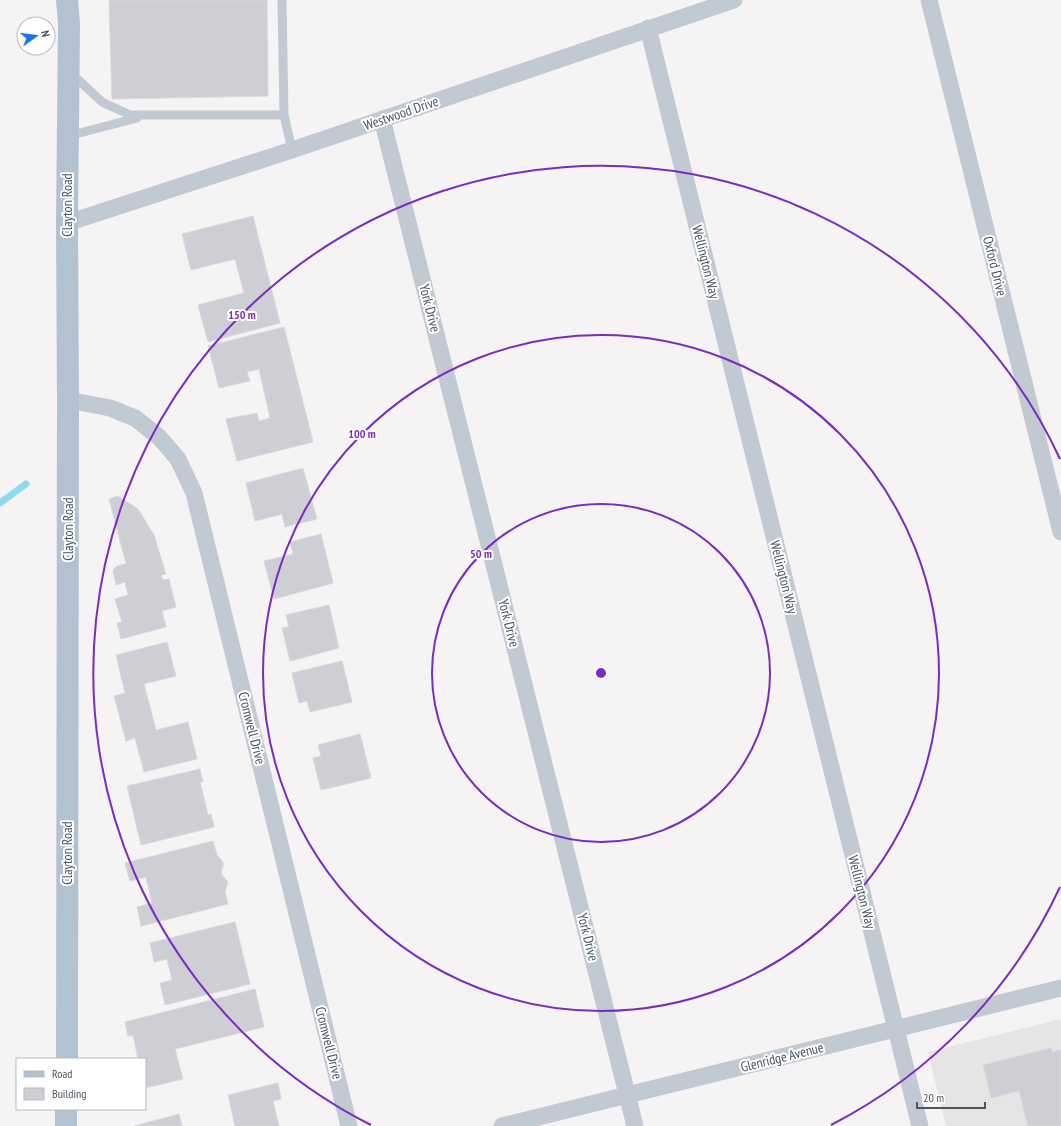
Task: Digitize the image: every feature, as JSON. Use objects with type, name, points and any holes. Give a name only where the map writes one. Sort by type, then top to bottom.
[{"type":"main road","name":"Clayton Road","points":[[67,0],[67,1058]]},
{"type":"main road","points":[[66,1110],[66,1126]]},
{"type":"street","name":"Westwood Drive","points":[[67,223],[292,150],[734,0]]},
{"type":"street","name":"Oxford Drive","points":[[929,0],[1061,532]]},
{"type":"street","name":"Wellington Way","points":[[648,28],[920,1126]]},
{"type":"street","name":"York Drive","points":[[382,119],[635,1126]]},
{"type":"street","name":"Cromwell Drive","points":[[68,400],[110,408],[135,418],[160,437],[178,459],[194,493],[349,1126]]},
{"type":"street","name":"Glenridge Avenue","points":[[502,1126],[1061,988]]},
{"type":"lane","points":[[282,0],[284,115],[292,150]]},
{"type":"lane","points":[[68,70],[102,102],[130,115],[284,115]]},
{"type":"lane","points":[[68,136],[144,116]]},
{"type":"shaded area","points":[[1061,1019],[1061,1126],[946,1126],[928,1052]]},
{"type":"building","points":[[109,0],[267,0],[268,96],[112,99]]},
{"type":"building","points":[[253,216],[280,323],[208,342],[198,305],[244,293],[235,259],[191,270],[182,234]]},
{"type":"building","points":[[284,327],[313,442],[237,461],[226,419],[257,413],[259,421],[270,418],[259,369],[247,372],[250,381],[219,388],[208,346]]},
{"type":"building","points":[[303,468],[317,519],[285,527],[282,514],[255,521],[246,483]]},
{"type":"building","points":[[118,496],[138,509],[154,535],[166,574],[161,575],[163,580],[169,579],[176,607],[162,611],[166,627],[121,639],[117,623],[122,622],[115,599],[128,595],[125,582],[116,585],[113,570],[117,566],[126,564],[109,499]]},
{"type":"building","points":[[321,534],[333,583],[274,599],[264,561],[293,554],[290,542]]},
{"type":"building","points":[[329,605],[339,648],[290,661],[282,628],[289,627],[286,615]]},
{"type":"building","points":[[167,642],[176,676],[144,684],[156,730],[188,722],[197,759],[144,772],[135,738],[126,741],[114,696],[125,693],[116,655]]},
{"type":"building","points":[[342,661],[352,702],[310,712],[307,701],[299,703],[292,673]]},
{"type":"building","points":[[360,734],[371,778],[321,790],[313,758],[321,756],[318,745]]},
{"type":"building","points":[[200,769],[203,782],[200,782],[208,815],[211,814],[214,827],[141,845],[127,786]]},
{"type":"building","points":[[213,841],[217,855],[223,862],[221,871],[222,875],[228,882],[225,891],[228,904],[141,926],[137,907],[152,903],[146,877],[130,881],[125,863]]},
{"type":"building","points":[[235,922],[250,984],[165,1005],[160,983],[172,980],[167,959],[154,962],[150,943]]},
{"type":"building","points":[[255,989],[264,1027],[175,1049],[183,1079],[146,1088],[146,1058],[138,1058],[133,1035],[128,1036],[125,1022]]},
{"type":"building","points":[[1051,1048],[1052,1052],[1061,1050],[1061,1126],[1028,1126],[1019,1091],[991,1098],[983,1065]]},
{"type":"building","points":[[278,1083],[281,1099],[273,1101],[279,1126],[235,1126],[228,1095]]},
{"type":"building","points":[[179,1114],[182,1126],[134,1126]]},
{"type":"waterway","points":[[0,503],[26,484]]}]
